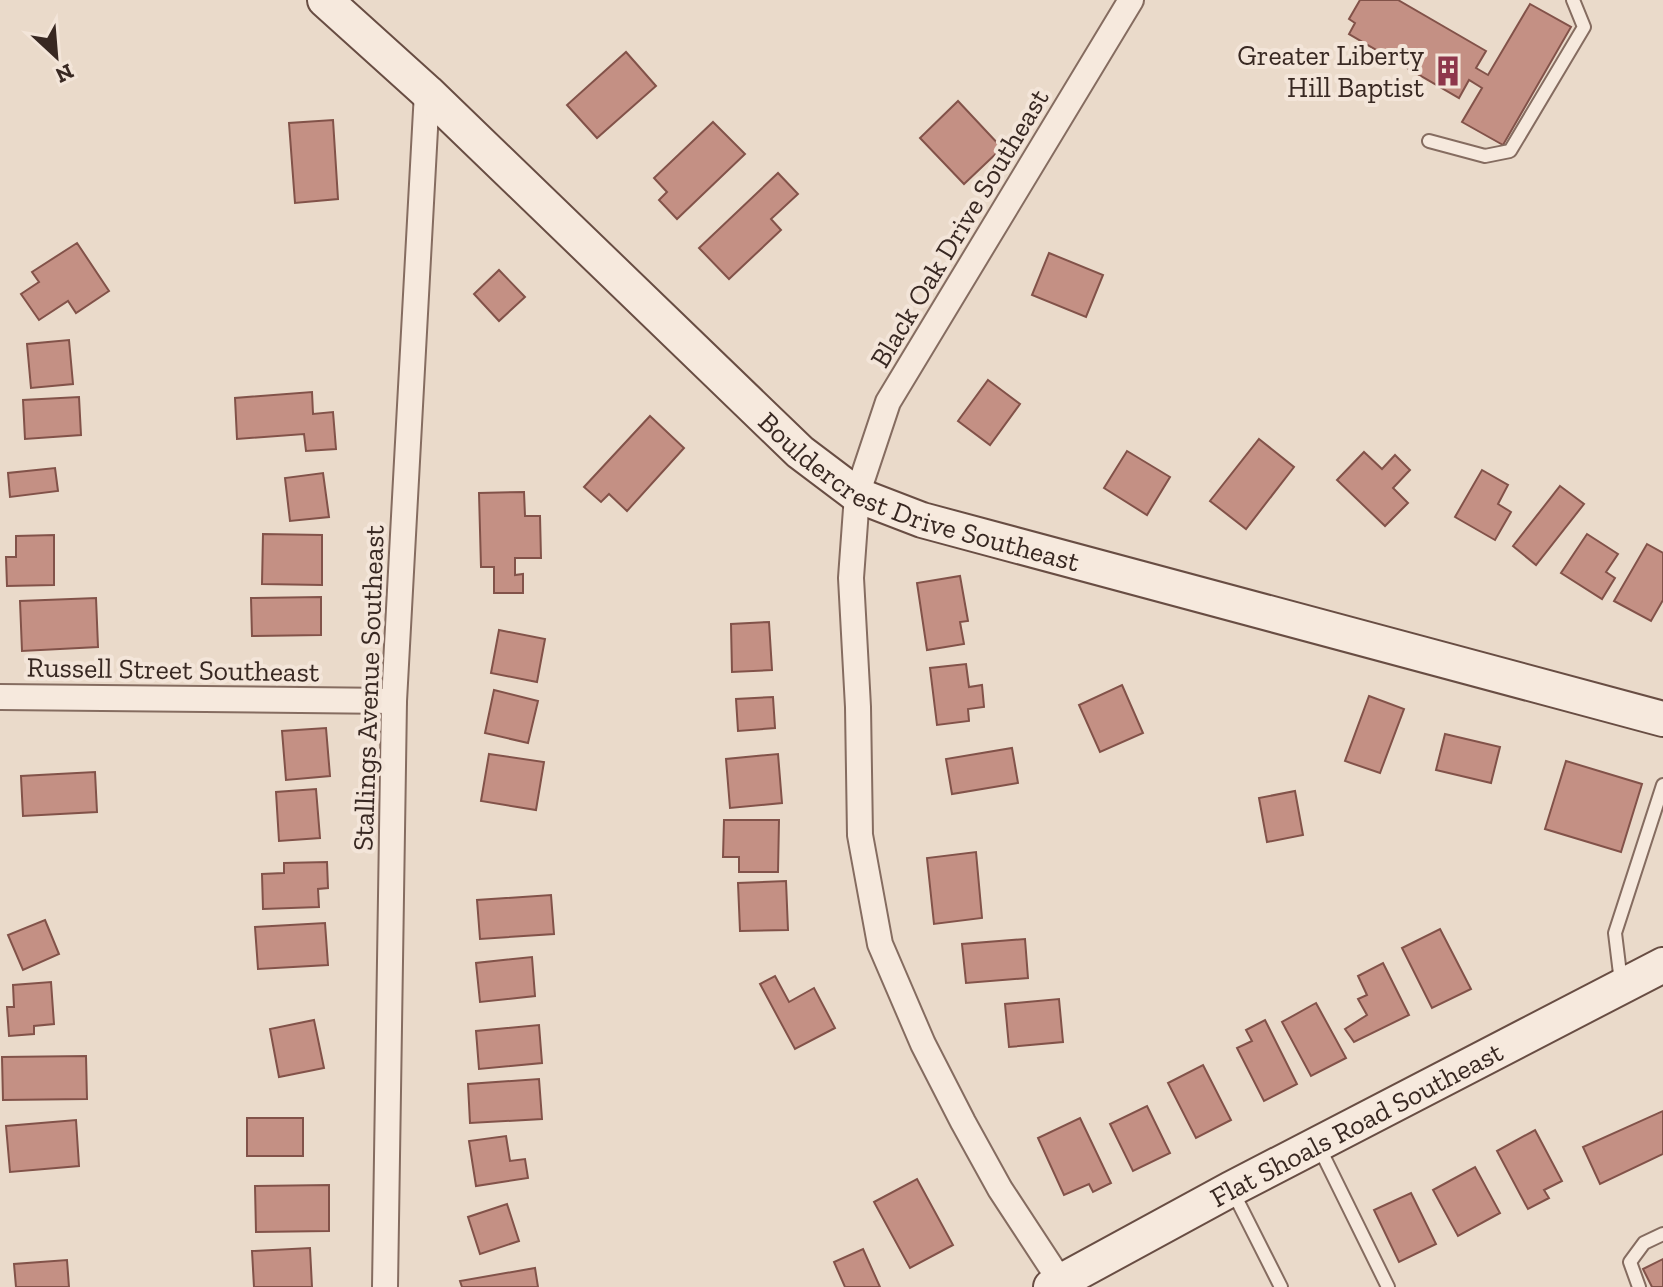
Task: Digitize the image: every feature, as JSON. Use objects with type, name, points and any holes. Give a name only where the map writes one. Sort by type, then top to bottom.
[{"type":"street","name":"Bouldercrest Drive Southeast","points":[[325,0],[427,92],[779,433],[857,495],[922,520],[1663,719]]},
{"type":"street","name":"Black Oak Drive Southeast","points":[[1056,1284],[963,1122],[923,1044],[880,944],[860,835],[858,707],[851,578],[857,495],[888,402],[1131,0]]},
{"type":"street","name":"Stallings Avenue Southeast","points":[[385,1287],[394,701],[427,92]]},
{"type":"street","name":"Russell Street Southeast","points":[[0,697],[394,701]]},
{"type":"street","name":"Flat Shoals Road Southeast","points":[[1056,1284],[1231,1189],[1663,965]]},
{"type":"lane","points":[[1429,141],[1485,156],[1510,151],[1584,27],[1573,0]]},
{"type":"lane","points":[[1621,987],[1615,933],[1663,785]]},
{"type":"lane","points":[[1317,1144],[1388,1287]]},
{"type":"lane","points":[[1231,1189],[1281,1287]]},
{"type":"lane","points":[[1639,1287],[1630,1262],[1644,1243],[1663,1234]]},
{"type":"building","name":"Greater Liberty Hill Baptist","points":[[1360,0],[1398,0],[1486,51],[1476,68],[1488,75],[1530,4],[1571,27],[1503,145],[1462,122],[1482,88],[1469,80],[1459,98],[1349,34],[1355,23],[1349,19]]},
{"type":"building","points":[[626,52],[656,86],[597,138],[567,105]]},
{"type":"building","points":[[958,101],[1002,148],[964,184],[920,138]]},
{"type":"building","points":[[333,120],[338,199],[295,203],[289,123]]},
{"type":"building","points":[[713,122],[745,154],[677,219],[659,200],[667,192],[654,178]]},
{"type":"building","points":[[778,173],[798,194],[771,219],[781,230],[729,279],[699,248]]},
{"type":"building","points":[[77,243],[109,291],[76,313],[68,301],[39,320],[21,294],[39,282],[32,272]]},
{"type":"building","points":[[1049,253],[1103,275],[1086,317],[1032,295]]},
{"type":"building","points":[[499,270],[525,297],[499,321],[474,294]]},
{"type":"building","points":[[69,340],[73,384],[31,388],[27,344]]},
{"type":"building","points":[[988,380],[1020,404],[990,445],[958,421]]},
{"type":"building","points":[[312,392],[313,414],[333,412],[336,449],[306,451],[304,434],[237,439],[235,398]]},
{"type":"building","points":[[79,397],[81,435],[25,439],[23,400]]},
{"type":"building","points":[[650,416],[684,448],[627,511],[609,494],[601,502],[584,487]]},
{"type":"building","points":[[1259,439],[1294,467],[1246,529],[1210,501]]},
{"type":"building","points":[[1127,451],[1170,477],[1147,515],[1104,488]]},
{"type":"building","points":[[1364,452],[1382,469],[1395,455],[1410,470],[1393,488],[1408,503],[1385,526],[1337,480]]},
{"type":"building","points":[[55,468],[58,491],[10,497],[8,473]]},
{"type":"building","points":[[1482,470],[1508,485],[1498,504],[1511,512],[1495,540],[1455,517]]},
{"type":"building","points":[[323,473],[329,517],[290,521],[285,478]]},
{"type":"building","points":[[1560,486],[1584,504],[1536,565],[1513,546]]},
{"type":"building","points":[[524,492],[525,516],[540,516],[541,558],[515,558],[515,575],[523,574],[523,593],[494,593],[494,567],[481,567],[479,493]]},
{"type":"building","points":[[263,534],[322,535],[322,585],[262,584]]},
{"type":"building","points":[[1587,534],[1618,554],[1606,572],[1615,578],[1602,599],[1561,573]]},
{"type":"building","points":[[54,535],[54,585],[7,586],[6,557],[16,557],[16,536]]},
{"type":"building","points":[[1647,544],[1663,553],[1663,600],[1651,621],[1614,601]]},
{"type":"building","points":[[960,576],[968,621],[960,622],[964,644],[927,650],[917,583]]},
{"type":"building","points":[[321,597],[321,635],[252,636],[251,598]]},
{"type":"building","points":[[96,598],[98,647],[22,651],[20,601]]},
{"type":"building","points":[[769,622],[772,670],[732,672],[731,624]]},
{"type":"building","points":[[499,630],[545,639],[537,682],[491,673]]},
{"type":"building","points":[[966,664],[969,687],[982,685],[984,707],[968,709],[969,721],[937,725],[930,668]]},
{"type":"building","points":[[1122,685],[1143,733],[1100,752],[1079,705]]},
{"type":"building","points":[[494,690],[538,701],[528,743],[485,733]]},
{"type":"building","points":[[1369,696],[1404,709],[1380,773],[1345,761]]},
{"type":"building","points":[[773,697],[775,728],[738,731],[736,699]]},
{"type":"building","points":[[326,728],[330,776],[286,780],[282,731]]},
{"type":"building","points":[[1445,734],[1500,747],[1491,783],[1436,770]]},
{"type":"building","points":[[1012,748],[1018,783],[952,794],[946,759]]},
{"type":"building","points":[[489,754],[544,762],[536,810],[481,801]]},
{"type":"building","points":[[778,754],[782,803],[730,808],[726,759]]},
{"type":"building","points":[[1566,761],[1642,784],[1621,852],[1545,829]]},
{"type":"building","points":[[95,772],[97,812],[23,816],[21,776]]},
{"type":"building","points":[[316,789],[320,838],[279,841],[276,792]]},
{"type":"building","points":[[1295,791],[1303,835],[1267,842],[1259,798]]},
{"type":"building","points":[[724,820],[779,820],[778,872],[739,872],[739,857],[723,857]]},
{"type":"building","points":[[976,852],[982,918],[934,924],[927,858]]},
{"type":"building","points":[[327,862],[328,888],[318,889],[319,907],[263,909],[262,874],[284,873],[284,863]]},
{"type":"building","points":[[786,881],[788,930],[740,931],[738,883]]},
{"type":"building","points":[[551,895],[554,934],[480,939],[477,900]]},
{"type":"building","points":[[45,920],[59,954],[23,970],[8,935]]},
{"type":"building","points":[[325,923],[328,965],[258,969],[255,927]]},
{"type":"building","points":[[1440,929],[1471,989],[1432,1008],[1402,948]]},
{"type":"building","points":[[1025,939],[1028,978],[966,983],[962,944]]},
{"type":"building","points":[[532,957],[535,996],[480,1002],[476,963]]},
{"type":"building","points":[[1383,963],[1409,1015],[1354,1042],[1345,1029],[1367,1015],[1358,999],[1367,995],[1358,976]]},
{"type":"building","points":[[775,976],[789,1002],[814,988],[835,1028],[795,1049],[760,984]]},
{"type":"building","points":[[51,982],[54,1024],[34,1026],[34,1034],[9,1036],[7,1007],[14,1007],[13,985]]},
{"type":"building","points":[[1059,999],[1063,1042],[1009,1047],[1005,1004]]},
{"type":"building","points":[[1316,1003],[1346,1058],[1311,1076],[1282,1022]]},
{"type":"building","points":[[314,1020],[324,1068],[279,1077],[270,1029]]},
{"type":"building","points":[[1265,1020],[1297,1084],[1264,1101],[1237,1048],[1252,1041],[1246,1030]]},
{"type":"building","points":[[539,1025],[542,1063],[479,1069],[476,1031]]},
{"type":"building","points":[[86,1056],[87,1099],[3,1100],[2,1057]]},
{"type":"building","points":[[1203,1065],[1231,1120],[1196,1138],[1168,1083]]},
{"type":"building","points":[[539,1079],[542,1119],[470,1123],[468,1084]]},
{"type":"building","points":[[1147,1106],[1170,1153],[1133,1171],[1110,1124]]},
{"type":"building","points":[[1663,1111],[1663,1154],[1600,1184],[1583,1147]]},
{"type":"building","points":[[247,1118],[303,1118],[303,1156],[247,1156]]},
{"type":"building","points":[[1080,1118],[1111,1183],[1093,1192],[1089,1184],[1064,1195],[1038,1138]]},
{"type":"building","points":[[76,1120],[79,1166],[10,1172],[6,1126]]},
{"type":"building","points":[[1535,1130],[1562,1181],[1544,1190],[1549,1198],[1528,1209],[1497,1151]]},
{"type":"building","points":[[506,1136],[510,1161],[525,1159],[528,1178],[476,1186],[469,1141]]},
{"type":"building","points":[[1475,1167],[1500,1213],[1458,1236],[1433,1190]]},
{"type":"building","points":[[917,1179],[953,1245],[910,1268],[874,1202]]},
{"type":"building","points":[[329,1185],[329,1231],[256,1232],[255,1186]]},
{"type":"building","points":[[1411,1193],[1436,1244],[1399,1262],[1374,1210]]},
{"type":"building","points":[[507,1204],[519,1241],[480,1254],[468,1217]]},
{"type":"building","points":[[310,1248],[312,1287],[254,1287],[252,1251]]},
{"type":"building","points":[[863,1249],[880,1287],[845,1287],[834,1262]]},
{"type":"building","points":[[1663,1259],[1663,1287],[1652,1287],[1643,1269]]},
{"type":"building","points":[[67,1260],[69,1287],[16,1287],[14,1264]]},
{"type":"building","points":[[535,1268],[538,1287],[462,1287],[460,1281]]},
{"type":"place","name":"Greater Liberty Hill Baptist","points":[[1448,71]]}]
